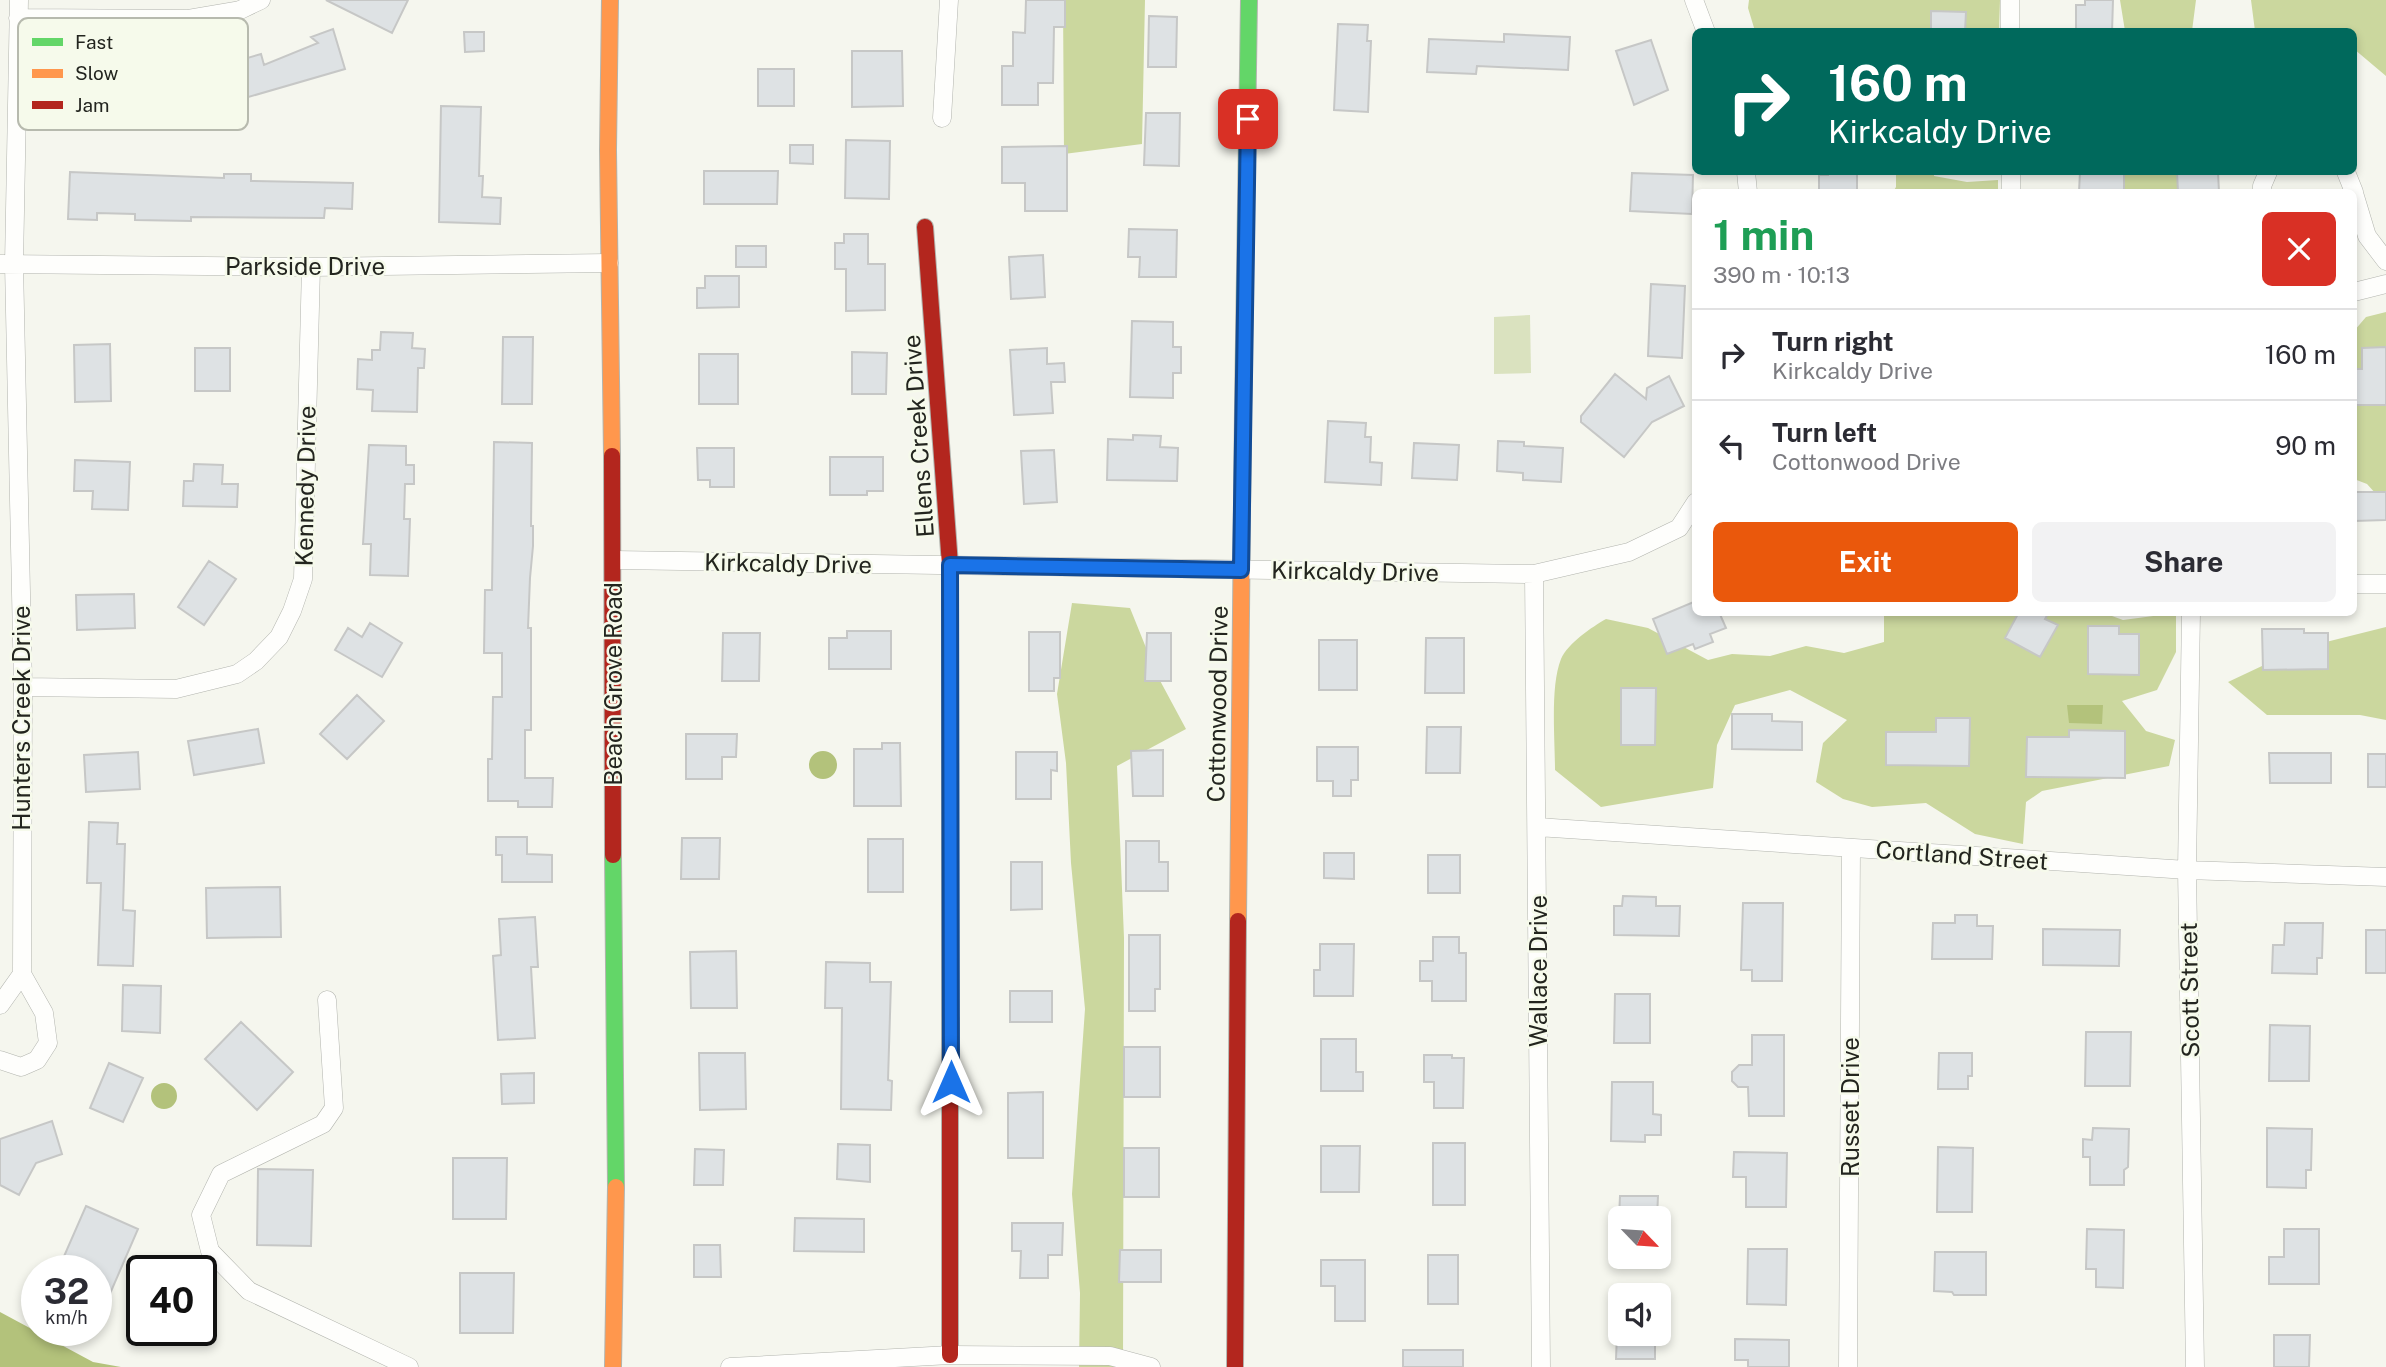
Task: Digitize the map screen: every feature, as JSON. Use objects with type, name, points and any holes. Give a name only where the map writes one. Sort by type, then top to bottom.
[{"type":"street","name":"Hunters Creek Drive","points":[[0,1060],[21,1067],[37,1060],[48,1043],[44,1013],[22,974],[23,687],[7,264],[19,0]]},
{"type":"street","points":[[18,18],[194,18],[240,10],[261,0]]},
{"type":"street","name":"Beach Grove Road","points":[[610,0],[609,263],[614,560],[611,703],[616,1206],[613,1367]]},
{"type":"street","points":[[942,117],[949,0]]},
{"type":"street","name":"Cottonwood Drive","points":[[1235,1367],[1241,570],[1249,0]]},
{"type":"street","points":[[1694,0],[1704,28]]},
{"type":"street","points":[[2010,0],[2010,28]]},
{"type":"street","points":[[2357,203],[2367,236],[2386,261]]},
{"type":"street","name":"Ellens Creek Drive","points":[[925,227],[950,565],[950,1355]]},
{"type":"street","name":"Parkside Drive","points":[[7,264],[311,267],[609,263]]},
{"type":"street","name":"Kennedy Drive","points":[[23,687],[176,689],[237,674],[256,661],[279,637],[303,579],[311,267]]},
{"type":"street","points":[[2357,291],[2386,284]]},
{"type":"street","name":"Kirkcaldy Drive","points":[[614,560],[1534,574],[1629,552],[1679,527],[1692,508]]},
{"type":"street","name":"Wallace Drive","points":[[1534,574],[1541,1367]]},
{"type":"street","points":[[2357,584],[2386,584]]},
{"type":"street","name":"Scott Street","points":[[2191,616],[2187,870],[2195,1367]]},
{"type":"street","name":"Cortland Street","points":[[1537,827],[2187,870],[2386,877]]},
{"type":"street","name":"Russet Drive","points":[[1848,1367],[1851,848]]},
{"type":"street","points":[[0,1004],[22,974]]},
{"type":"street","points":[[327,1000],[334,1108],[323,1124],[221,1174],[201,1215],[210,1251],[249,1291],[409,1367]]},
{"type":"street","points":[[730,1367],[950,1355],[1110,1356],[1151,1367]]},
{"type":"shaded area","points":[[1063,0],[1145,0],[1142,144],[1064,154]]},
{"type":"shaded area","points":[[1749,0],[2000,0],[1999,28],[1754,28],[1748,8]]},
{"type":"shaded area","points":[[2120,0],[2196,0],[2192,28],[2125,28]]},
{"type":"shaded area","points":[[2251,0],[2386,0],[2386,76],[2357,52],[2357,28],[2255,28]]},
{"type":"shaded area","points":[[1896,175],[1934,175],[1967,182],[1998,180],[1998,189],[1895,189]]},
{"type":"shaded area","points":[[2119,175],[2182,175],[2181,189],[2118,189]]},
{"type":"shaded area","points":[[2386,312],[2386,505],[2367,484],[2357,480],[2357,328],[2366,317]]},
{"type":"shaded area","points":[[1530,315],[1531,373],[1494,374],[1494,317]]},
{"type":"shaded area","points":[[1072,603],[1130,608],[1157,675],[1186,729],[1117,766],[1124,938],[1123,1367],[1079,1367],[1080,1293],[1072,1194],[1085,1009],[1071,863],[1066,763],[1057,694]]},
{"type":"shaded area","points":[[1884,616],[2112,616],[2123,620],[2176,616],[2176,652],[2157,690],[2122,701],[2146,731],[2175,740],[2169,766],[2042,791],[2026,802],[2023,844],[1975,834],[1926,803],[1872,807],[1843,799],[1816,782],[1823,743],[1847,720],[1790,690],[1735,705],[1717,745],[1713,788],[1601,807],[1555,770],[1554,698],[1561,659],[1575,641],[1606,619],[1648,628],[1708,660],[1732,654],[1770,656],[1806,646],[1844,653],[1884,642]]},
{"type":"shaded area","points":[[2386,627],[2386,720],[2360,715],[2267,715],[2228,682],[2298,649]]},
{"type":"shaded area","points":[[2067,705],[2103,705],[2102,724],[2069,723]]},
{"type":"shaded area","points":[[823,751],[833,755],[837,765],[833,775],[823,779],[813,775],[809,765],[813,755]]},
{"type":"shaded area","points":[[164,1083],[173,1087],[177,1096],[173,1105],[164,1109],[155,1105],[151,1096],[155,1087]]},
{"type":"shaded area","points":[[0,1312],[21,1323],[21,1346],[63,1346],[93,1362],[121,1367],[0,1367]]},
{"type":"building","points":[[326,0],[408,0],[392,33]]},
{"type":"building","points":[[1026,0],[1065,0],[1065,27],[1054,27],[1053,83],[1038,83],[1038,105],[1002,105],[1002,66],[1013,66],[1013,32],[1025,33]]},
{"type":"building","points":[[2085,0],[2113,0],[2112,28],[2076,28],[2076,5],[2085,5]]},
{"type":"building","points":[[1931,11],[1966,12],[1965,28],[1931,28]]},
{"type":"building","points":[[1149,16],[1177,17],[1176,67],[1148,67]]},
{"type":"building","points":[[1338,24],[1368,25],[1367,41],[1371,41],[1368,112],[1334,110]]},
{"type":"building","points":[[333,29],[345,69],[248,97],[248,58],[261,54],[264,65],[318,43],[311,37]]},
{"type":"building","points":[[464,32],[484,32],[484,51],[465,52]]},
{"type":"building","points":[[1504,34],[1570,37],[1568,70],[1477,66],[1476,74],[1427,72],[1429,39],[1504,42]]},
{"type":"building","points":[[1651,40],[1668,90],[1634,105],[1616,51]]},
{"type":"building","points":[[852,51],[902,51],[903,106],[852,107]]},
{"type":"building","points":[[758,69],[794,69],[794,106],[758,106]]},
{"type":"building","points":[[441,106],[481,107],[479,176],[483,176],[482,197],[501,198],[500,224],[439,222]]},
{"type":"building","points":[[1146,113],[1180,113],[1179,166],[1144,165]]},
{"type":"building","points":[[846,140],[890,141],[889,199],[845,198]]},
{"type":"building","points":[[790,145],[813,145],[813,164],[790,163]]},
{"type":"building","points":[[1067,146],[1067,211],[1025,211],[1025,183],[1002,183],[1002,147]]},
{"type":"building","points":[[704,171],[778,171],[777,204],[704,204]]},
{"type":"building","points":[[70,172],[224,178],[224,174],[251,174],[251,181],[353,183],[352,209],[325,208],[324,218],[191,217],[191,221],[135,220],[135,214],[97,213],[97,220],[68,219]]},
{"type":"building","points":[[1632,173],[1693,175],[1692,214],[1630,211]]},
{"type":"building","points":[[1819,175],[1857,175],[1857,189],[1819,189]]},
{"type":"building","points":[[2080,175],[2124,175],[2124,189],[2079,189]]},
{"type":"building","points":[[2177,175],[2218,175],[2219,189],[2178,189]]},
{"type":"building","points":[[1129,229],[1177,230],[1176,277],[1139,277],[1140,257],[1128,257]]},
{"type":"building","points":[[844,234],[868,234],[868,264],[885,264],[885,310],[846,311],[846,269],[835,269],[835,243],[844,243]]},
{"type":"building","points":[[736,246],[766,246],[766,267],[736,267]]},
{"type":"building","points":[[1043,255],[1045,297],[1011,299],[1009,257]]},
{"type":"building","points":[[705,276],[739,276],[739,307],[697,308],[697,288],[705,288]]},
{"type":"building","points":[[1651,284],[1685,286],[1682,358],[1648,356]]},
{"type":"building","points":[[1132,321],[1173,322],[1173,347],[1181,347],[1181,373],[1173,373],[1173,398],[1130,397]]},
{"type":"building","points":[[381,332],[413,333],[412,348],[425,349],[424,368],[418,368],[417,412],[372,411],[373,390],[357,389],[358,359],[372,360],[372,350],[380,350]]},
{"type":"building","points":[[503,337],[533,337],[532,404],[502,404]]},
{"type":"building","points":[[110,344],[111,401],[75,402],[74,345]]},
{"type":"building","points":[[2386,347],[2386,405],[2357,405],[2357,369],[2362,369],[2362,348]]},
{"type":"building","points":[[195,348],[230,348],[230,391],[195,391]]},
{"type":"building","points":[[1047,348],[1047,364],[1064,363],[1065,382],[1051,382],[1053,413],[1014,415],[1010,350]]},
{"type":"building","points":[[852,352],[887,353],[886,394],[852,394]]},
{"type":"building","points":[[699,354],[738,354],[738,404],[699,404]]},
{"type":"building","points":[[1615,374],[1646,399],[1647,388],[1669,376],[1684,406],[1652,422],[1624,457],[1581,422],[1581,416]]},
{"type":"building","points":[[1328,421],[1366,423],[1365,437],[1371,437],[1370,462],[1382,463],[1381,485],[1325,482]]},
{"type":"building","points":[[1133,435],[1161,436],[1160,447],[1178,448],[1177,481],[1107,480],[1108,439],[1133,440]]},
{"type":"building","points":[[1498,441],[1524,442],[1524,446],[1563,448],[1561,482],[1523,480],[1523,473],[1497,471]]},
{"type":"building","points":[[494,442],[532,443],[533,546],[528,628],[531,628],[531,730],[525,730],[525,778],[553,778],[552,807],[518,807],[518,801],[488,801],[493,697],[502,697],[502,653],[484,653],[485,590],[492,590]]},
{"type":"building","points":[[1414,443],[1459,445],[1457,480],[1412,478]]},
{"type":"building","points":[[369,445],[406,446],[406,465],[414,465],[414,484],[405,484],[404,519],[410,519],[408,576],[370,575],[371,544],[363,544]]},
{"type":"building","points":[[697,448],[734,448],[734,487],[710,487],[710,480],[698,480]]},
{"type":"building","points":[[1054,450],[1057,502],[1024,504],[1021,451]]},
{"type":"building","points":[[830,457],[883,457],[883,491],[867,491],[867,495],[830,495]]},
{"type":"building","points":[[75,460],[130,462],[128,510],[92,509],[93,491],[74,491]]},
{"type":"building","points":[[194,464],[223,465],[222,484],[238,484],[237,507],[183,506],[184,481],[193,481]]},
{"type":"building","points":[[2357,492],[2386,492],[2386,520],[2357,521]]},
{"type":"building","points":[[209,561],[236,579],[204,625],[178,607]]},
{"type":"building","points":[[134,594],[135,628],[77,630],[76,595]]},
{"type":"building","points":[[1692,603],[1692,616],[1721,616],[1726,628],[1710,634],[1713,642],[1695,649],[1693,644],[1667,654],[1653,619]]},
{"type":"building","points":[[2017,616],[2047,616],[2045,619],[2058,625],[2040,657],[2005,638]]},
{"type":"building","points":[[370,623],[402,643],[382,677],[335,650],[348,628],[362,637]]},
{"type":"building","points":[[2088,626],[2119,626],[2119,634],[2139,634],[2139,675],[2088,674]]},
{"type":"building","points":[[2262,629],[2304,629],[2304,633],[2328,633],[2328,669],[2263,670]]},
{"type":"building","points":[[847,631],[891,631],[891,669],[829,669],[829,638],[847,638]]},
{"type":"building","points":[[1029,632],[1060,632],[1060,678],[1054,678],[1054,691],[1029,691]]},
{"type":"building","points":[[723,633],[760,633],[759,681],[722,681]]},
{"type":"building","points":[[1147,633],[1171,633],[1171,681],[1145,681]]},
{"type":"building","points":[[1426,638],[1464,638],[1464,693],[1425,693]]},
{"type":"building","points":[[1319,640],[1357,640],[1357,690],[1319,690]]},
{"type":"building","points":[[1621,688],[1656,688],[1655,745],[1621,745]]},
{"type":"building","points":[[357,695],[384,721],[347,759],[320,734]]},
{"type":"building","points":[[1732,714],[1772,714],[1772,721],[1802,722],[1802,750],[1732,749]]},
{"type":"building","points":[[1936,718],[1970,718],[1969,766],[1886,765],[1886,732],[1936,732]]},
{"type":"building","points":[[1427,727],[1461,727],[1460,773],[1426,773]]},
{"type":"building","points":[[258,729],[264,763],[194,775],[188,741]]},
{"type":"building","points":[[2069,730],[2125,731],[2125,778],[2026,777],[2027,737],[2069,737]]},
{"type":"building","points":[[686,734],[737,734],[736,757],[722,757],[722,779],[686,779]]},
{"type":"building","points":[[882,743],[900,743],[901,806],[854,806],[854,749],[882,749]]},
{"type":"building","points":[[1317,747],[1358,747],[1358,780],[1351,780],[1351,796],[1333,796],[1333,781],[1317,781]]},
{"type":"building","points":[[1163,750],[1163,796],[1133,796],[1131,751]]},
{"type":"building","points":[[138,752],[140,789],[86,792],[84,755]]},
{"type":"building","points":[[1016,752],[1057,752],[1057,771],[1051,770],[1051,799],[1016,799]]},
{"type":"building","points":[[2269,753],[2331,753],[2331,783],[2270,783]]},
{"type":"building","points":[[2368,754],[2386,754],[2386,787],[2368,787]]},
{"type":"building","points":[[89,822],[118,823],[117,844],[125,844],[123,910],[135,911],[133,966],[98,965],[101,883],[87,883]]},
{"type":"building","points":[[496,837],[527,837],[527,854],[552,855],[552,882],[502,882],[502,855],[496,855]]},
{"type":"building","points":[[682,838],[720,838],[719,879],[681,879]]},
{"type":"building","points":[[868,839],[903,839],[903,892],[868,892]]},
{"type":"building","points":[[1126,841],[1159,841],[1159,862],[1168,862],[1168,891],[1126,891]]},
{"type":"building","points":[[1324,853],[1354,853],[1354,879],[1324,878]]},
{"type":"building","points":[[1428,855],[1460,855],[1460,893],[1428,893]]},
{"type":"building","points":[[1011,862],[1042,862],[1042,909],[1011,910]]},
{"type":"building","points":[[280,887],[281,937],[207,938],[206,888]]},
{"type":"building","points":[[1623,896],[1656,897],[1656,906],[1680,906],[1679,936],[1614,935],[1614,906],[1622,906]]},
{"type":"building","points":[[1743,903],[1783,903],[1782,981],[1752,981],[1752,970],[1741,970]]},
{"type":"building","points":[[1955,915],[1977,915],[1977,926],[1993,926],[1992,959],[1932,959],[1933,923],[1955,923]]},
{"type":"building","points":[[535,917],[538,967],[531,967],[535,1038],[498,1040],[493,956],[501,955],[499,919]]},
{"type":"building","points":[[2285,923],[2323,923],[2322,958],[2317,958],[2317,974],[2272,973],[2273,945],[2284,945]]},
{"type":"building","points":[[2043,929],[2120,930],[2119,966],[2043,965]]},
{"type":"building","points":[[2366,930],[2386,930],[2386,973],[2366,973]]},
{"type":"building","points":[[1129,935],[1160,935],[1160,989],[1155,989],[1155,1011],[1129,1011]]},
{"type":"building","points":[[1433,937],[1459,937],[1459,953],[1466,953],[1466,1001],[1432,1001],[1432,981],[1420,981],[1420,961],[1433,961]]},
{"type":"building","points":[[1320,944],[1354,944],[1353,996],[1314,996],[1314,970],[1320,970]]},
{"type":"building","points":[[736,951],[737,1008],[691,1008],[690,952]]},
{"type":"building","points":[[826,962],[870,963],[870,982],[891,982],[888,1080],[892,1081],[891,1110],[841,1109],[842,1008],[825,1008]]},
{"type":"building","points":[[123,985],[161,986],[160,1033],[122,1031]]},
{"type":"building","points":[[1010,991],[1052,991],[1052,1022],[1010,1022]]},
{"type":"building","points":[[1615,994],[1650,994],[1650,1043],[1614,1043]]},
{"type":"building","points":[[241,1022],[293,1072],[257,1110],[205,1059]]},
{"type":"building","points":[[2270,1025],[2310,1026],[2309,1081],[2269,1081]]},
{"type":"building","points":[[2086,1032],[2131,1032],[2130,1086],[2085,1086]]},
{"type":"building","points":[[1752,1035],[1784,1035],[1784,1116],[1749,1116],[1748,1087],[1738,1087],[1732,1081],[1732,1072],[1739,1065],[1752,1065]]},
{"type":"building","points":[[1321,1039],[1356,1039],[1356,1072],[1363,1072],[1363,1091],[1321,1091]]},
{"type":"building","points":[[1124,1047],[1160,1047],[1160,1097],[1124,1097]]},
{"type":"building","points":[[699,1053],[745,1053],[746,1109],[700,1110]]},
{"type":"building","points":[[1939,1053],[1972,1053],[1972,1076],[1968,1076],[1968,1089],[1938,1089]]},
{"type":"building","points":[[1424,1055],[1464,1058],[1463,1108],[1434,1108],[1434,1082],[1424,1082]]},
{"type":"building","points":[[109,1063],[143,1078],[123,1122],[90,1108]]},
{"type":"building","points":[[534,1073],[534,1103],[502,1104],[501,1074]]},
{"type":"building","points":[[1612,1082],[1653,1082],[1653,1114],[1661,1115],[1661,1135],[1645,1135],[1645,1142],[1611,1141]]},
{"type":"building","points":[[1043,1092],[1043,1158],[1008,1158],[1008,1093]]},
{"type":"building","points":[[52,1121],[62,1154],[36,1163],[19,1195],[0,1185],[0,1139]]},
{"type":"building","points":[[2093,1128],[2129,1129],[2128,1167],[2124,1170],[2124,1185],[2090,1185],[2090,1157],[2083,1157],[2083,1139],[2092,1140]]},
{"type":"building","points":[[2267,1128],[2312,1129],[2311,1170],[2306,1170],[2306,1188],[2267,1187]]},
{"type":"building","points":[[1433,1143],[1465,1143],[1465,1205],[1433,1205]]},
{"type":"building","points":[[838,1144],[870,1145],[870,1182],[837,1179]]},
{"type":"building","points":[[1321,1146],[1360,1146],[1359,1192],[1321,1192]]},
{"type":"building","points":[[1938,1147],[1973,1148],[1972,1212],[1937,1212]]},
{"type":"building","points":[[1124,1148],[1159,1148],[1159,1197],[1124,1197]]},
{"type":"building","points":[[695,1149],[724,1150],[723,1185],[694,1185]]},
{"type":"building","points":[[1734,1152],[1787,1153],[1786,1207],[1746,1207],[1746,1177],[1733,1177]]},
{"type":"building","points":[[453,1158],[507,1158],[506,1219],[453,1219]]},
{"type":"building","points":[[258,1169],[313,1170],[311,1246],[257,1245]]},
{"type":"building","points":[[1620,1196],[1658,1196],[1658,1206],[1620,1206]]},
{"type":"building","points":[[86,1206],[138,1229],[112,1289],[112,1255],[65,1255]]},
{"type":"building","points":[[795,1218],[864,1219],[864,1252],[794,1251]]},
{"type":"building","points":[[1012,1223],[1063,1223],[1062,1255],[1048,1255],[1048,1278],[1020,1278],[1021,1251],[1012,1251]]},
{"type":"building","points":[[2087,1229],[2124,1230],[2123,1288],[2096,1287],[2096,1269],[2086,1269]]},
{"type":"building","points":[[2284,1229],[2319,1229],[2319,1284],[2269,1284],[2269,1257],[2284,1257]]},
{"type":"building","points":[[694,1245],[720,1245],[721,1277],[694,1277]]},
{"type":"building","points":[[1748,1249],[1787,1249],[1786,1305],[1747,1304]]},
{"type":"building","points":[[1120,1250],[1161,1250],[1161,1282],[1119,1282]]},
{"type":"building","points":[[1935,1252],[1986,1252],[1986,1295],[1954,1295],[1952,1292],[1934,1291]]},
{"type":"building","points":[[1428,1255],[1458,1255],[1458,1304],[1428,1304]]},
{"type":"building","points":[[1321,1260],[1365,1260],[1365,1321],[1335,1321],[1335,1286],[1321,1286]]},
{"type":"building","points":[[460,1273],[514,1273],[513,1333],[460,1333]]},
{"type":"building","points":[[2274,1335],[2310,1335],[2309,1367],[2274,1367]]},
{"type":"building","points":[[1735,1339],[1789,1340],[1789,1367],[1748,1367],[1748,1360],[1735,1360]]},
{"type":"building","points":[[1617,1346],[1655,1346],[1655,1359],[1616,1359]]},
{"type":"building","points":[[1403,1350],[1463,1350],[1463,1367],[1403,1367]]},
{"type":"traffic: fast","points":[[1243,408],[1249,0]]},
{"type":"traffic: fast","points":[[950,595],[950,1071]]},
{"type":"traffic: fast","points":[[613,855],[616,1187]]},
{"type":"traffic: slow","points":[[610,0],[608,150],[612,456]]},
{"type":"traffic: slow","points":[[1238,921],[1243,408]]},
{"type":"traffic: slow","points":[[613,1367],[616,1187]]},
{"type":"traffic: jam","points":[[925,227],[950,595]]},
{"type":"traffic: jam","points":[[612,456],[613,855]]},
{"type":"traffic: jam","points":[[1235,1367],[1238,921]]},
{"type":"traffic: jam","points":[[950,1071],[950,1355]]},
{"type":"route","points":[[951,1082],[950,565],[1241,570],[1248,119]]}]
